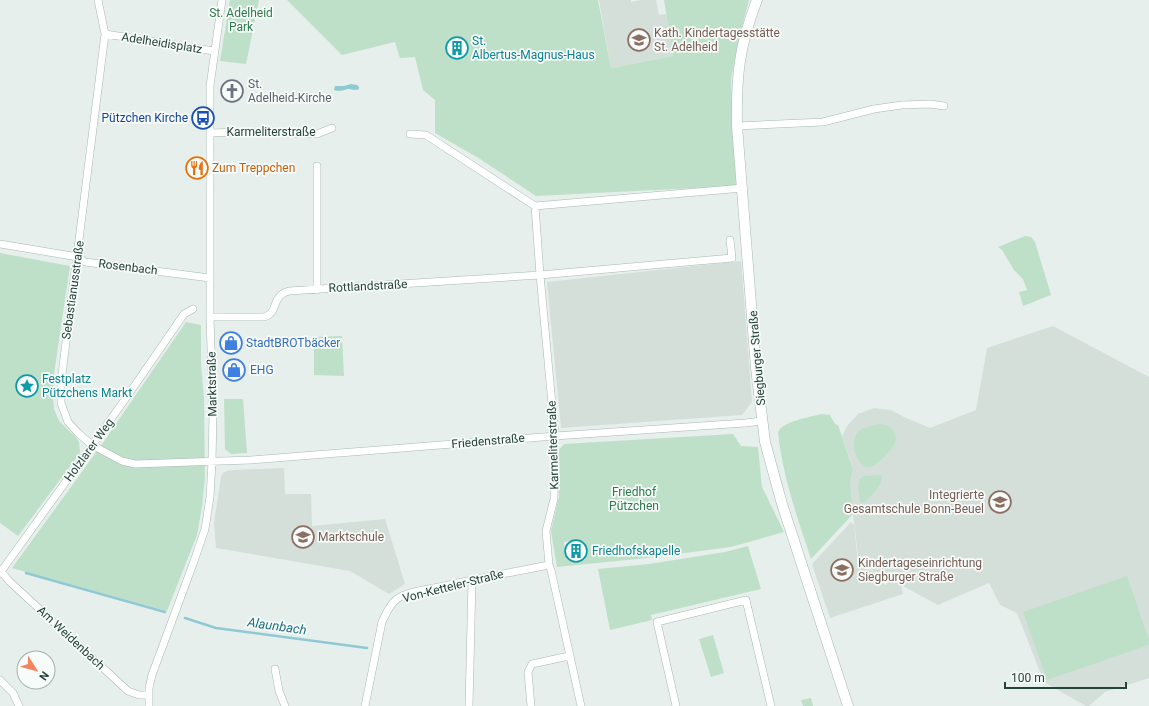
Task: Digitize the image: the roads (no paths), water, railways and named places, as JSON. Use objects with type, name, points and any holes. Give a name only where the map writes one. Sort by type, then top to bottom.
[{"type":"main road","name":"Siegburger Straße","points":[[756,0],[739,59],[736,91],[737,126],[756,362],[765,442],[782,504],[848,706]]},
{"type":"street","name":"Sebastianusstraße","points":[[98,0],[105,34],[78,257],[62,372],[61,403],[68,422],[78,433],[92,445],[122,461],[135,464],[212,462]]},
{"type":"street","name":"Adelheidisplatz","points":[[105,34],[214,51],[222,0]]},
{"type":"street","name":"Marktstraße","points":[[150,706],[148,695],[152,675],[205,529],[210,497],[213,413],[210,317],[210,86],[214,51]]},
{"type":"street","points":[[737,126],[823,122],[874,109],[902,105],[930,104],[944,106]]},
{"type":"street","name":"Karmeliterstraße","points":[[210,133],[241,132],[317,134],[332,128]]},
{"type":"street","points":[[410,134],[426,135],[535,206],[743,188]]},
{"type":"street","points":[[317,166],[317,290]]},
{"type":"street","name":"Karmeliterstraße","points":[[535,206],[555,436],[554,499],[546,531],[549,565],[581,706]]},
{"type":"street","points":[[540,275],[732,258],[730,240]]},
{"type":"street","name":"Rosenbach","points":[[0,244],[78,257],[85,262],[210,278]]},
{"type":"street","name":"Rottlandstraße","points":[[210,317],[264,317],[273,312],[277,300],[281,294],[289,291],[540,275]]},
{"type":"street","name":"Holzlarer Weg","points":[[0,571],[126,398],[184,314],[193,309]]},
{"type":"street","name":"Friedenstraße","points":[[212,462],[763,421]]},
{"type":"street","name":"Von-Ketteler-Straße","points":[[366,706],[382,622],[387,610],[394,602],[402,596],[472,580],[549,565]]},
{"type":"street","name":"Am Weidenbach","points":[[0,571],[128,691],[139,695],[148,695]]},
{"type":"street","points":[[469,706],[472,580]]},
{"type":"street","points":[[676,706],[657,622],[746,600],[771,706]]},
{"type":"street","points":[[531,706],[528,672],[532,664],[569,656]]},
{"type":"street","points":[[275,669],[279,691],[285,706]]},
{"type":"street","points":[[0,680],[13,693],[19,706]]},
{"type":"water","points":[[351,84],[357,85],[359,89],[340,91],[334,90],[335,86]]},
{"type":"waterway","name":"Alaunbach","points":[[26,573],[165,612]]},
{"type":"waterway","name":"Alaunbach","points":[[185,618],[216,628],[367,648]]},
{"type":"place","name":"Kath. Kindertagesstätte St. Adelheid","points":[[639,40]]},
{"type":"place","name":"St. Albertus-Magnus-Haus","points":[[457,48]]},
{"type":"place","name":"St. Adelheid-Kirche","points":[[232,91]]},
{"type":"place","name":"Pützchen Kirche","points":[[203,118]]},
{"type":"place","name":"Zum Treppchen","points":[[197,168]]},
{"type":"place","name":"StadtBROTbäcker","points":[[231,343]]},
{"type":"place","name":"EHG","points":[[234,370]]},
{"type":"place","name":"Festplatz Pützchens Markt","points":[[27,386]]},
{"type":"place","name":"Integrierte Gesamtschule Bonn-Beuel","points":[[1000,502]]},
{"type":"place","name":"Marktschule","points":[[303,537]]},
{"type":"place","name":"Friedhofskapelle","points":[[576,551]]},
{"type":"place","name":"Kindertageseinrichtung Siegburger Straße","points":[[842,570]]},
{"type":"park label","name":"St. Adelheid Park","points":[[241,20]]},
{"type":"park label","name":"Friedhof Pützchen","points":[[634,499]]}]
